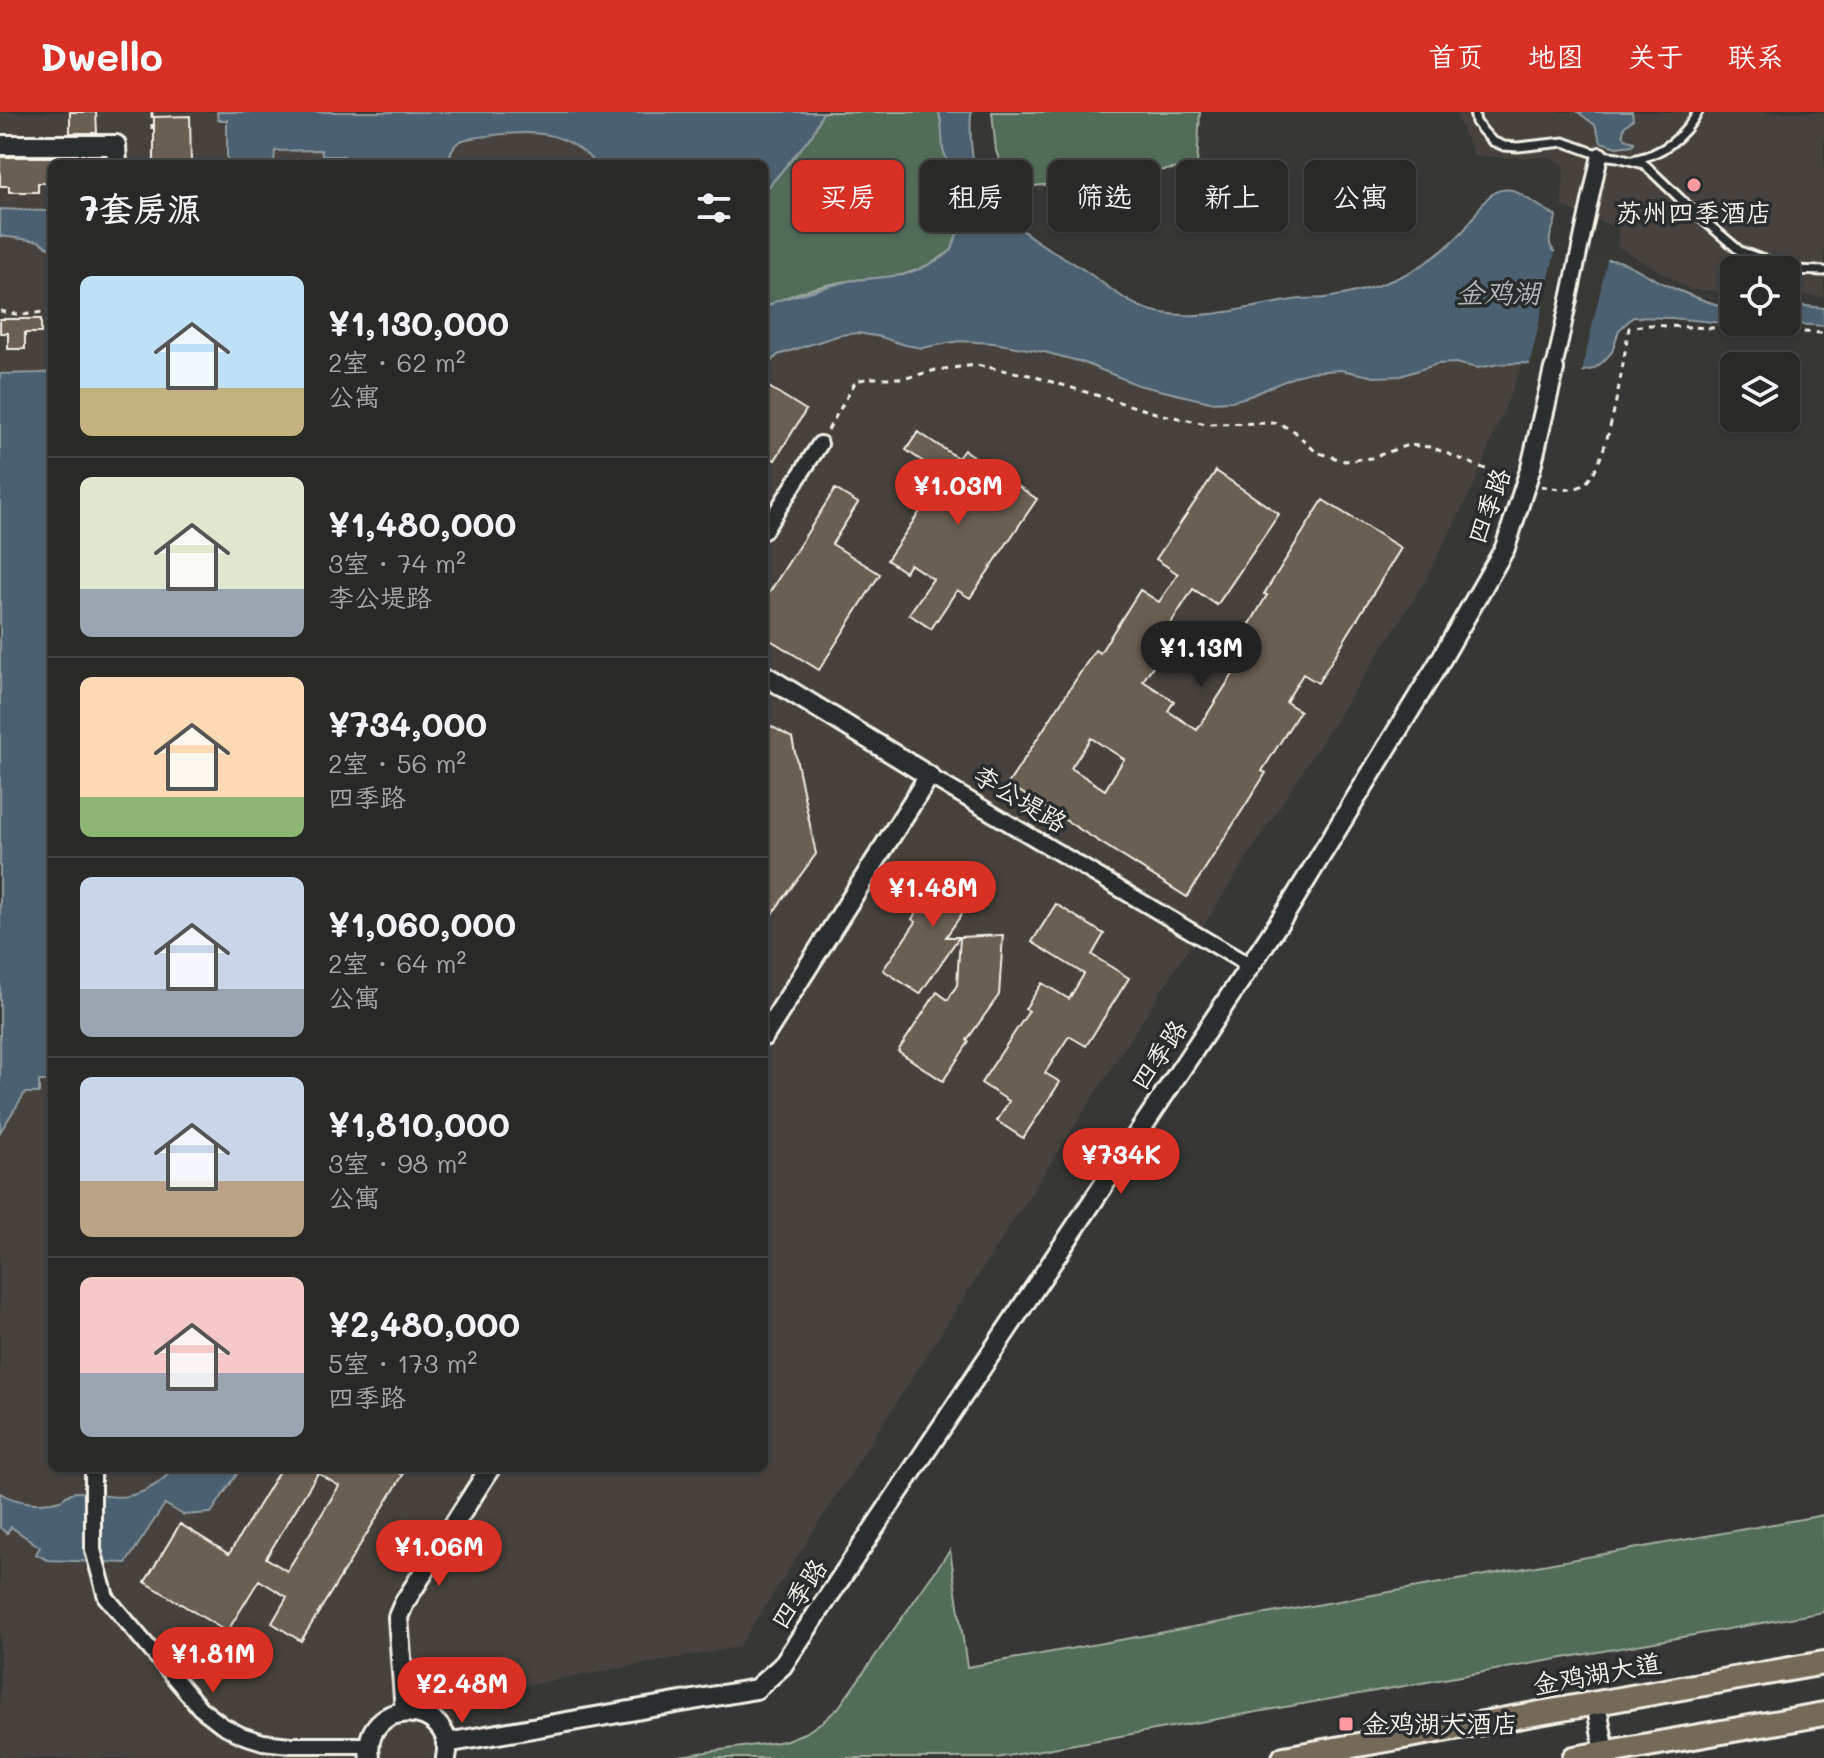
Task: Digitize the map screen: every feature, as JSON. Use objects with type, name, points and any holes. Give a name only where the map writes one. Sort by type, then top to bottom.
[{"type":"main road","name":"金鸡湖大道","points":[[1284,1758],[1824,1663]]},
{"type":"main road","points":[[1574,1758],[1606,1755],[1824,1714]]},
{"type":"street","points":[[0,145],[116,145],[117,160]]},
{"type":"street","name":"四季路","points":[[446,1750],[756,1689],[782,1666],[1288,909],[1440,661],[1505,548],[1526,485],[1600,155]]},
{"type":"street","points":[[768,525],[820,444]]},
{"type":"street","name":"李公堤路","points":[[768,677],[1250,966]]},
{"type":"street","points":[[768,1030],[929,776]]},
{"type":"street","points":[[93,1472],[93,1550],[106,1597],[200,1708],[222,1725],[263,1742],[370,1752],[372,1734],[381,1722],[405,1712],[424,1715],[436,1723],[444,1736],[446,1750]]},
{"type":"street","points":[[405,1712],[398,1617],[487,1472]]},
{"type":"street","points":[[1596,1703],[1606,1755]]},
{"type":"lane","points":[[1474,112],[1476,122],[1483,131],[1492,141],[1504,146],[1564,142],[1600,155],[1644,164],[1740,251],[1791,270],[1824,271]]},
{"type":"lane","points":[[1631,161],[1660,152],[1671,144],[1691,125],[1698,112]]},
{"type":"path","points":[[152,112],[152,129]]},
{"type":"path","points":[[0,311],[21,315],[48,312]]},
{"type":"path","points":[[820,444],[856,381],[906,378],[976,365],[1029,375],[1159,414],[1207,424],[1278,423],[1294,431],[1316,452],[1345,461],[1371,458],[1408,445],[1431,447],[1526,485],[1573,490],[1586,484],[1597,466],[1614,412],[1629,328],[1646,325],[1824,333]]},
{"type":"shaded area","points":[[0,112],[217,112],[218,120],[227,119],[227,160],[48,160],[48,212],[0,209]]},
{"type":"shaded area","name":"苏州四季酒店","points":[[1458,112],[1824,112],[1824,297],[1800,295],[1800,256],[1720,256],[1720,291],[1691,290],[1617,246],[1619,229],[1562,206],[1564,164],[1550,157],[1474,155],[1458,120]]},
{"type":"shaded area","points":[[525,131],[549,135],[574,145],[591,160],[449,160],[452,150],[462,139]]},
{"type":"shaded area","points":[[322,150],[322,156],[344,156],[348,160],[274,160],[274,151]]},
{"type":"shaded area","points":[[0,236],[39,241],[48,247],[48,372],[0,374]]},
{"type":"shaded area","points":[[858,333],[922,348],[959,341],[994,343],[1044,352],[1082,362],[1138,385],[1210,402],[1232,401],[1310,372],[1341,370],[1375,377],[1401,376],[1437,364],[1455,363],[1478,368],[1523,363],[1473,487],[1424,583],[739,1647],[451,1699],[460,1758],[0,1758],[0,1132],[25,1093],[39,1081],[48,1081],[48,1472],[768,1472],[768,365],[778,355],[840,335]]},
{"type":"green space","points":[[823,112],[939,112],[948,160],[920,160],[920,232],[957,234],[952,250],[915,271],[826,285],[768,307],[768,187],[812,135]]},
{"type":"green space","points":[[992,112],[1200,112],[1197,160],[1176,160],[1176,169],[1160,171],[1160,160],[1048,160],[1048,184],[1032,186],[1032,160],[1000,160]]},
{"type":"green space","points":[[1824,1515],[1824,1612],[996,1758],[665,1758],[784,1741],[807,1732],[826,1719],[839,1707],[950,1550],[967,1667]]},
{"type":"water","points":[[217,112],[823,112],[812,135],[768,187],[768,160],[592,160],[560,138],[533,133],[461,141],[453,148],[449,160],[348,160],[344,156],[322,156],[321,150],[275,151],[274,160],[227,160],[227,120],[218,120]]},
{"type":"water","name":"金鸡湖","points":[[939,112],[971,112],[974,160],[947,160],[943,150]]},
{"type":"water","points":[[1578,112],[1632,112],[1633,119],[1624,127],[1623,135],[1634,142],[1633,145],[1617,147],[1601,142],[1595,125]]},
{"type":"water","name":"金鸡湖","points":[[1506,189],[1513,190],[1556,216],[1550,242],[1558,254],[1574,259],[1619,261],[1634,267],[1673,288],[1720,306],[1720,323],[1633,317],[1619,330],[1612,352],[1603,362],[1593,369],[1576,373],[1523,363],[1478,368],[1455,363],[1437,364],[1401,376],[1375,377],[1341,370],[1310,372],[1250,396],[1210,402],[1138,385],[1082,362],[994,343],[959,341],[922,348],[858,333],[840,335],[778,355],[768,365],[768,306],[776,301],[848,281],[903,275],[922,268],[952,250],[957,234],[1025,232],[1138,306],[1180,315],[1214,314],[1300,299],[1334,297],[1395,279],[1441,252],[1464,230],[1490,195]]},
{"type":"water","points":[[0,209],[48,212],[48,247],[39,241],[0,236]]},
{"type":"water","points":[[1800,305],[1824,308],[1824,326],[1800,324]]},
{"type":"water","points":[[48,372],[48,1081],[39,1081],[39,1093],[25,1093],[0,1132],[0,374]]},
{"type":"water","points":[[170,1472],[238,1472],[211,1513],[183,1515],[165,1504],[126,1563],[47,1560],[36,1554],[40,1547],[11,1527],[7,1533],[0,1528],[0,1493],[29,1502],[53,1502],[75,1492],[127,1496],[161,1481]]},
{"type":"pier","points":[[1556,247],[1570,254],[1608,256],[1581,376],[1529,368]]},
{"type":"building","points":[[70,112],[96,112],[97,133],[70,133]]},
{"type":"building","points":[[190,116],[191,160],[154,160],[154,117]]},
{"type":"building","points":[[0,157],[52,157],[48,160],[48,183],[38,183],[38,192],[9,192],[9,186],[0,186]]},
{"type":"building","points":[[0,319],[41,319],[41,333],[25,333],[25,349],[8,349],[8,333],[0,333]]},
{"type":"building","points":[[768,386],[806,410],[775,460],[768,456]]},
{"type":"building","points":[[918,432],[958,458],[964,450],[1037,499],[970,598],[957,590],[931,629],[909,614],[933,579],[910,564],[905,572],[887,560],[944,476],[906,450]]},
{"type":"building","points":[[1216,471],[1279,514],[1217,605],[1193,589],[1155,648],[1162,652],[1143,681],[1174,701],[1168,711],[1197,730],[1244,657],[1234,651],[1267,595],[1264,594],[1323,500],[1401,548],[1318,683],[1303,674],[1286,702],[1300,711],[1262,771],[1266,773],[1187,897],[1008,784],[1095,650],[1100,653],[1140,590],[1159,602],[1178,574],[1156,559]],"holes":[[[1091,738],[1124,759],[1105,790],[1071,768]]]},
{"type":"building","points":[[835,489],[858,503],[832,544],[880,574],[819,670],[768,638],[768,595]]},
{"type":"building","points":[[768,724],[792,738],[816,854],[768,920]]},
{"type":"building","points":[[951,861],[983,883],[946,937],[959,937],[920,994],[883,970],[916,922],[912,919]]},
{"type":"building","points":[[1056,904],[1104,934],[1092,955],[1129,978],[1086,1046],[1069,1036],[1045,1073],[1060,1082],[1023,1138],[997,1121],[1009,1101],[981,1083],[1029,1011],[1025,1009],[1042,983],[1069,999],[1084,974],[1032,942]]},
{"type":"building","points":[[1003,935],[999,995],[943,1081],[898,1051],[937,992],[948,1000],[957,985],[960,937]]},
{"type":"building","points":[[279,1472],[397,1472],[403,1475],[301,1641],[272,1623],[287,1597],[259,1580],[227,1632],[145,1582],[180,1524],[229,1554]],"holes":[[[318,1473],[339,1486],[287,1571],[266,1558]]]},
{"type":"place","name":"苏州四季酒店","points":[[1694,185]]},
{"type":"place","name":"金鸡湖大酒店","points":[[1346,1724]]}]
